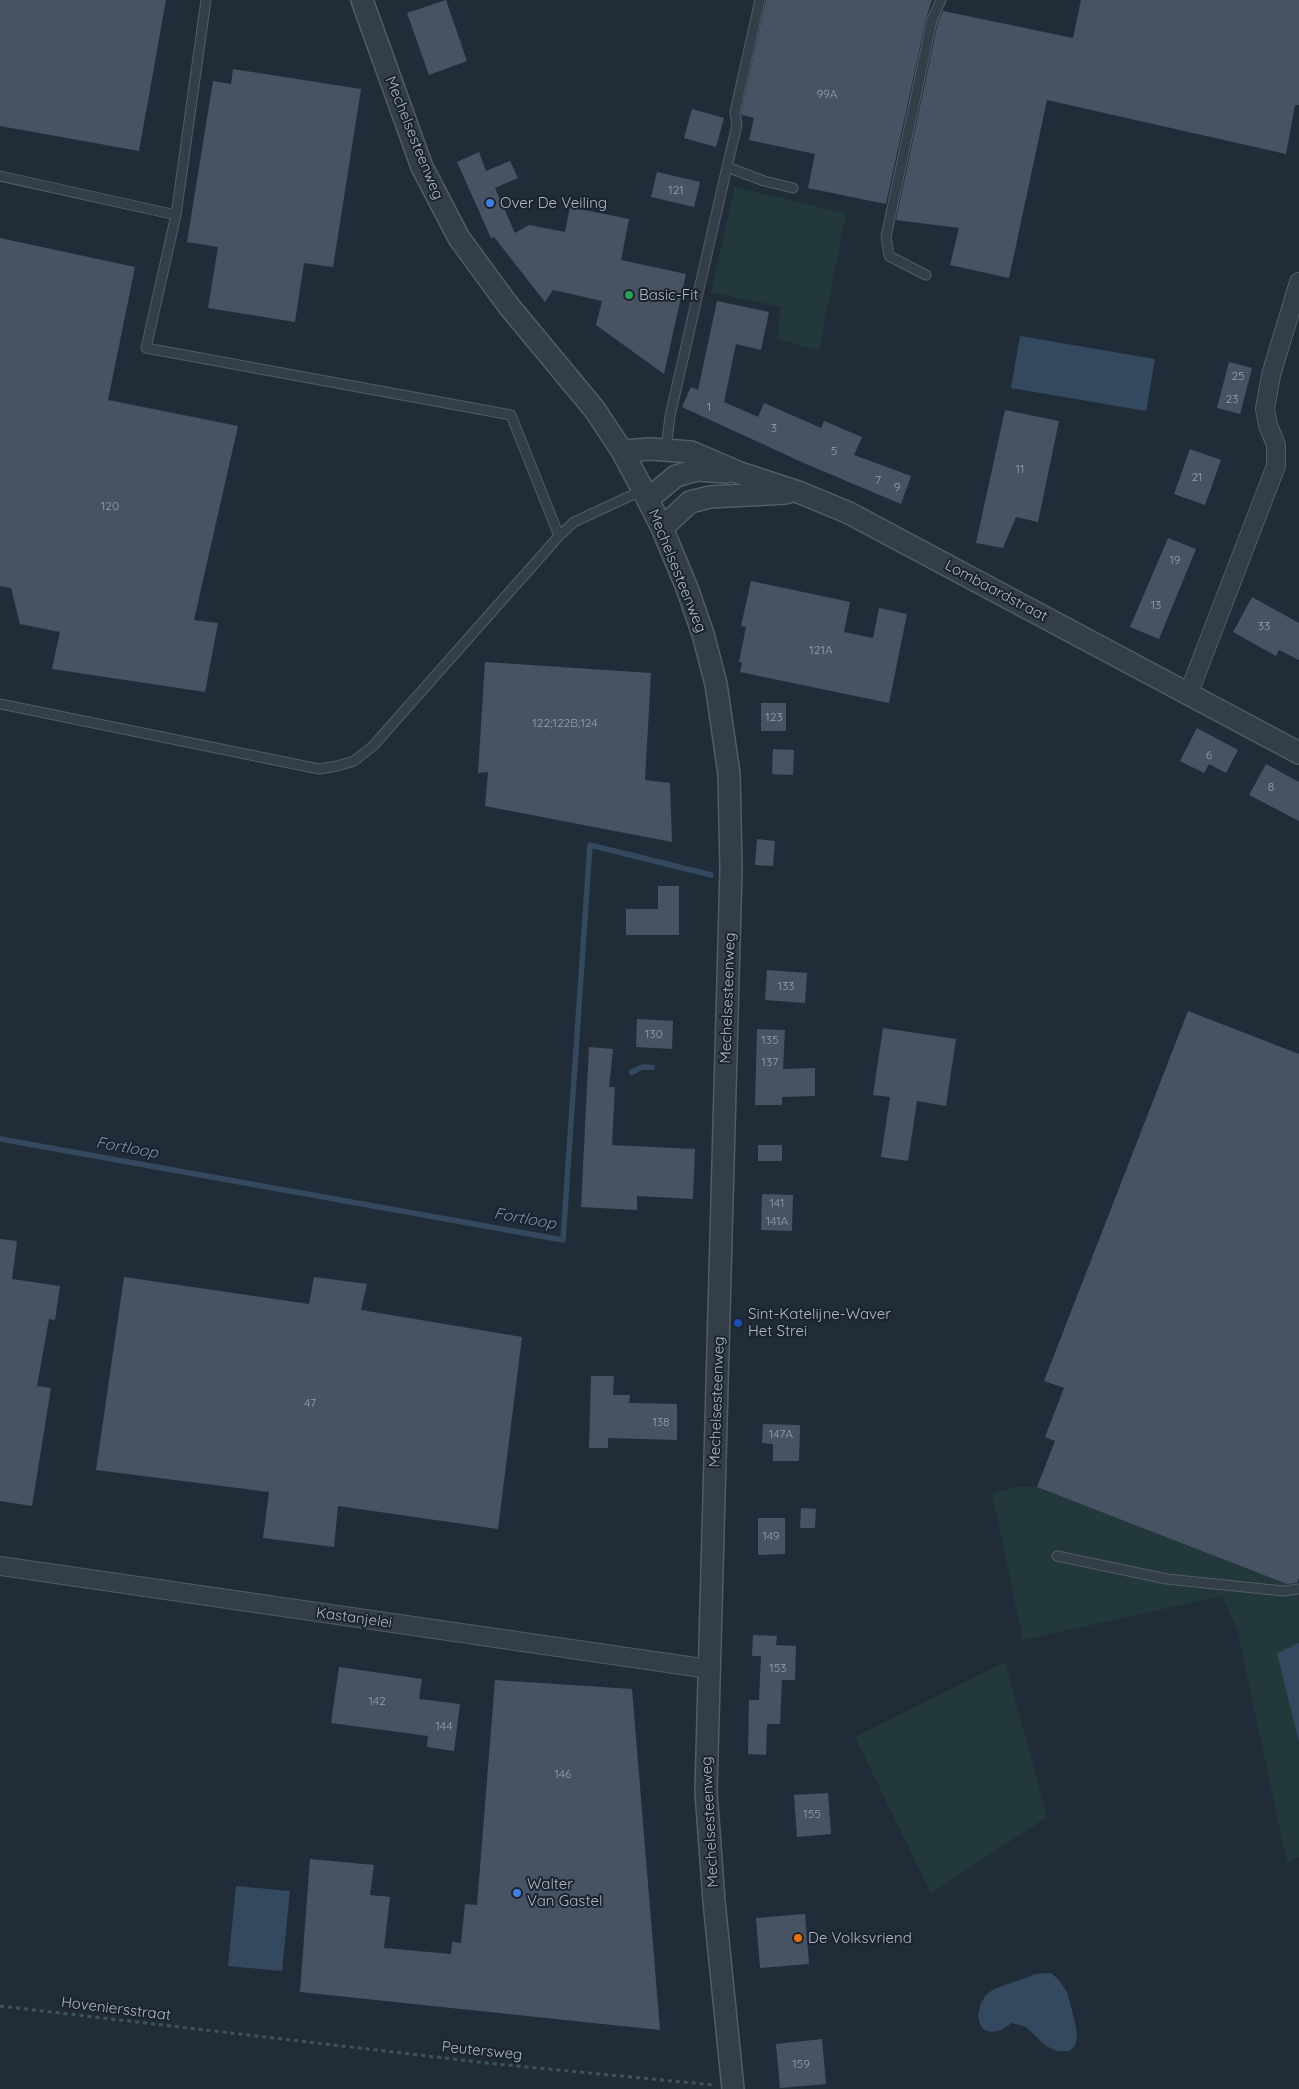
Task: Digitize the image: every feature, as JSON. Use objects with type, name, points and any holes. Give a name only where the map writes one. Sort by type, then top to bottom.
[{"type":"street","name":"Mechelsesteenweg","points":[[362,0],[422,167],[459,238],[508,305],[595,410],[622,451],[646,494],[687,588],[703,634],[716,684],[730,774],[731,818],[729,962],[706,1792],[714,1901],[733,2087]]},
{"type":"street","points":[[1188,695],[1276,466],[1276,445],[1268,425],[1265,409],[1271,375],[1299,282]]},
{"type":"street","name":"Lombaardstraat","points":[[622,451],[651,448],[691,452],[740,473],[801,493],[857,517],[1299,753]]},
{"type":"street","name":"Lombaardstraat","points":[[646,494],[676,476],[697,470],[740,473]]},
{"type":"street","name":"Lombaardstraat","points":[[662,528],[690,502],[710,497],[801,493]]},
{"type":"street","name":"Kastanjelei","points":[[0,1566],[709,1669]]},
{"type":"lane","points":[[206,0],[176,215],[146,348],[511,415],[559,536]]},
{"type":"lane","points":[[666,450],[670,416],[737,125],[735,112],[760,0]]},
{"type":"lane","points":[[926,275],[889,256],[886,237],[932,20],[941,0]]},
{"type":"lane","points":[[727,168],[764,181],[793,188]]},
{"type":"lane","points":[[0,176],[176,215]]},
{"type":"lane","points":[[0,704],[319,769],[354,761],[373,746],[559,536],[574,522],[646,494]]},
{"type":"lane","points":[[1056,1556],[1167,1579],[1283,1591],[1299,1589]]},
{"type":"path","name":"Hoveniersstraat","points":[[0,2006],[230,2034]]},
{"type":"path","name":"Peutersweg","points":[[230,2034],[496,2064],[733,2087]]},
{"type":"green space","points":[[735,187],[846,214],[819,350],[777,339],[781,307],[711,292]]},
{"type":"green space","points":[[1014,1487],[1037,1487],[1295,1587],[1299,1601],[1299,1857],[1287,1863],[1237,1629],[1222,1596],[1023,1640],[992,1494]]},
{"type":"green space","points":[[1005,1662],[1047,1817],[931,1893],[855,1737]]},
{"type":"water","points":[[1020,336],[1155,359],[1146,411],[1011,388]]},
{"type":"water","points":[[642,1064],[655,1065],[654,1070],[642,1070],[631,1076],[628,1071]]},
{"type":"water","points":[[1299,1643],[1299,1742],[1277,1653]]},
{"type":"water","points":[[236,1886],[290,1891],[282,1971],[228,1966]]},
{"type":"water","points":[[1051,1973],[1059,1980],[1067,1992],[1075,2022],[1077,2036],[1075,2046],[1069,2051],[1057,2051],[1046,2046],[1026,2027],[1012,2023],[1001,2030],[992,2032],[984,2030],[978,2016],[981,2003],[986,1995],[994,1989],[1036,1974]]},
{"type":"building","points":[[0,0],[166,0],[139,151],[0,126]]},
{"type":"building","points":[[446,0],[467,61],[429,75],[407,13]]},
{"type":"building","points":[[766,0],[932,0],[926,19],[886,204],[808,188],[815,154],[749,140],[754,118],[742,115],[741,112]]},
{"type":"building","points":[[1081,0],[1299,0],[1299,105],[1295,105],[1286,154],[1047,100],[1009,278],[950,265],[959,228],[896,220],[938,22],[943,11],[1073,38]]},
{"type":"building","points":[[233,69],[361,89],[333,267],[304,263],[295,322],[208,308],[218,247],[187,242],[213,81],[231,84]]},
{"type":"building","points":[[692,109],[724,118],[716,147],[684,138]]},
{"type":"building","name":"Basic-Fit","points":[[479,152],[486,171],[510,161],[518,178],[495,188],[515,233],[529,225],[565,232],[570,207],[629,219],[621,260],[686,274],[664,374],[596,325],[602,301],[553,290],[545,302],[494,237],[491,238],[457,162]]},
{"type":"building","points":[[657,172],[700,182],[694,207],[651,197]]},
{"type":"building","points":[[0,238],[135,267],[108,400],[238,426],[194,620],[218,623],[205,692],[52,669],[60,632],[20,624],[11,588],[0,586]]},
{"type":"building","points":[[717,301],[769,312],[761,350],[736,344],[724,402],[758,417],[764,403],[821,428],[824,421],[862,437],[854,455],[911,476],[901,504],[806,464],[682,407],[691,387],[698,390]]},
{"type":"building","points":[[1229,362],[1252,368],[1240,414],[1217,408]]},
{"type":"building","points":[[1005,410],[1059,421],[1038,522],[1016,517],[1003,548],[976,543]]},
{"type":"building","points":[[1190,449],[1221,460],[1205,505],[1174,494]]},
{"type":"building","points":[[1168,538],[1196,549],[1159,639],[1130,627]]},
{"type":"building","points":[[751,581],[850,602],[844,632],[873,638],[879,608],[907,614],[889,703],[740,672],[742,663],[739,662],[746,627],[741,626]]},
{"type":"building","points":[[1252,597],[1299,623],[1299,660],[1279,650],[1276,656],[1233,632]]},
{"type":"building","points":[[485,662],[651,673],[645,780],[670,783],[672,842],[485,806],[488,772],[478,773]]},
{"type":"building","points":[[761,703],[786,703],[786,731],[761,731]]},
{"type":"building","points":[[1197,728],[1238,750],[1226,773],[1209,764],[1204,773],[1180,761]]},
{"type":"building","points":[[773,749],[794,750],[793,775],[772,774]]},
{"type":"building","points":[[1266,764],[1299,782],[1299,821],[1249,795]]},
{"type":"building","points":[[757,839],[775,841],[773,866],[755,865]]},
{"type":"building","points":[[658,886],[679,886],[679,935],[626,935],[626,909],[658,909]]},
{"type":"building","points":[[767,970],[807,973],[805,1003],[765,1000]]},
{"type":"building","points":[[1188,1011],[1299,1054],[1299,1578],[1297,1583],[1287,1584],[1037,1487],[1055,1441],[1045,1437],[1064,1388],[1044,1381]]},
{"type":"building","points":[[637,1019],[673,1021],[672,1049],[636,1047]]},
{"type":"building","points":[[883,1028],[956,1039],[946,1106],[917,1101],[908,1161],[881,1157],[890,1097],[873,1095]]},
{"type":"building","points":[[757,1029],[785,1030],[783,1069],[815,1068],[815,1096],[782,1097],[782,1105],[755,1105]]},
{"type":"building","points":[[589,1047],[613,1049],[609,1087],[615,1087],[612,1145],[695,1149],[693,1199],[637,1196],[637,1210],[581,1207]]},
{"type":"building","points":[[758,1145],[782,1145],[782,1161],[758,1161]]},
{"type":"building","points":[[762,1194],[793,1195],[792,1231],[761,1230]]},
{"type":"building","points":[[0,1239],[17,1241],[12,1279],[60,1286],[55,1320],[49,1319],[37,1386],[51,1388],[32,1506],[0,1501]]},
{"type":"building","points":[[124,1277],[309,1304],[314,1277],[367,1284],[361,1310],[522,1337],[498,1529],[338,1506],[334,1547],[263,1538],[269,1492],[96,1470]]},
{"type":"building","points":[[591,1376],[614,1376],[613,1395],[630,1395],[629,1403],[677,1404],[677,1440],[608,1438],[608,1448],[589,1448]]},
{"type":"building","points":[[763,1424],[800,1425],[799,1461],[773,1461],[773,1444],[762,1443]]},
{"type":"building","points":[[801,1508],[816,1509],[815,1528],[800,1528]]},
{"type":"building","points":[[758,1518],[785,1518],[785,1554],[758,1555]]},
{"type":"building","points":[[753,1635],[777,1636],[776,1645],[796,1646],[795,1680],[782,1680],[780,1724],[767,1724],[766,1755],[748,1754],[749,1700],[759,1700],[761,1656],[752,1656]]},
{"type":"building","points":[[339,1667],[422,1679],[419,1699],[460,1704],[454,1751],[427,1747],[428,1736],[331,1723]]},
{"type":"building","points":[[495,1680],[632,1689],[660,2030],[300,1992],[310,1859],[374,1865],[370,1895],[390,1897],[384,1948],[451,1954],[452,1942],[461,1943],[465,1904],[477,1905]]},
{"type":"building","points":[[828,1793],[831,1834],[797,1837],[794,1795]]},
{"type":"building","points":[[805,1914],[809,1964],[760,1968],[756,1918]]},
{"type":"building","points":[[822,2039],[826,2084],[780,2088],[776,2044]]},
{"type":"waterway","name":"Fortloop","points":[[0,1139],[563,1240],[590,845],[711,875]]},
{"type":"place","name":"Over De Veiling","points":[[490,203]]},
{"type":"place","name":"Basic-Fit","points":[[629,295]]},
{"type":"place","name":"Sint-Katelijne-Waver Het Strei","points":[[738,1323]]},
{"type":"place","name":"Walter Van Gastel","points":[[517,1893]]},
{"type":"place","name":"De Volksvriend","points":[[798,1938]]}]
